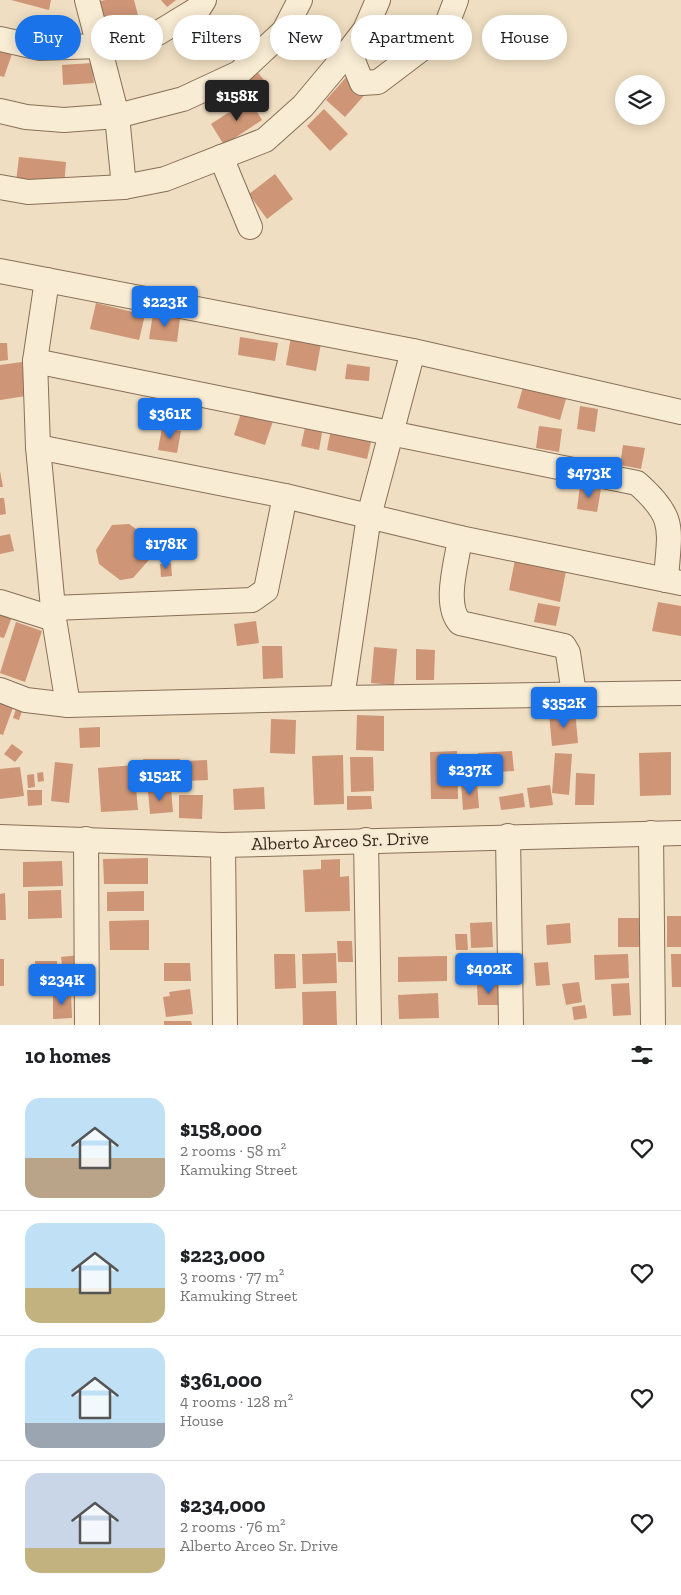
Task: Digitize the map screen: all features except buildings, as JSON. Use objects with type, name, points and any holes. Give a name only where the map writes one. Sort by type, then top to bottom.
[{"type":"street","points":[[87,0],[91,15]]},
{"type":"street","points":[[163,30],[198,8],[204,0]]},
{"type":"street","points":[[0,111],[26,117],[64,120],[117,116],[183,99],[239,73],[284,31],[300,0]]},
{"type":"street","points":[[0,187],[28,192],[124,187],[165,179],[265,140],[303,106],[349,51],[365,30],[378,0]]},
{"type":"street","points":[[349,51],[362,82],[378,82],[444,32],[456,0]]},
{"type":"street","points":[[0,39],[40,48],[91,46]]},
{"type":"street","points":[[103,60],[117,116],[124,187]]},
{"type":"street","points":[[221,157],[250,227]]},
{"type":"street","points":[[0,271],[413,351],[681,412]]},
{"type":"street","points":[[47,280],[35,361],[38,447],[54,614],[68,705]]},
{"type":"street","points":[[342,698],[369,516],[393,432],[413,351]]},
{"type":"street","points":[[35,361],[393,432],[637,483],[656,500],[670,523],[674,582],[460,538],[285,496],[38,447]]},
{"type":"street","points":[[0,602],[54,614],[252,600],[266,590],[285,496]]},
{"type":"street","points":[[460,538],[451,603],[453,615],[460,623],[564,646],[568,653],[574,694]]},
{"type":"street","points":[[0,690],[26,700],[68,705],[342,698],[681,693]]},
{"type":"street","points":[[651,833],[653,1025]]},
{"type":"street","name":"Alberto Arceo Sr. Drive","points":[[0,837],[223,844],[681,833]]},
{"type":"street","points":[[508,836],[512,1025]]},
{"type":"street","points":[[86,839],[88,1025]]},
{"type":"street","points":[[366,840],[369,1025]]},
{"type":"street","points":[[223,844],[225,1025]]}]
